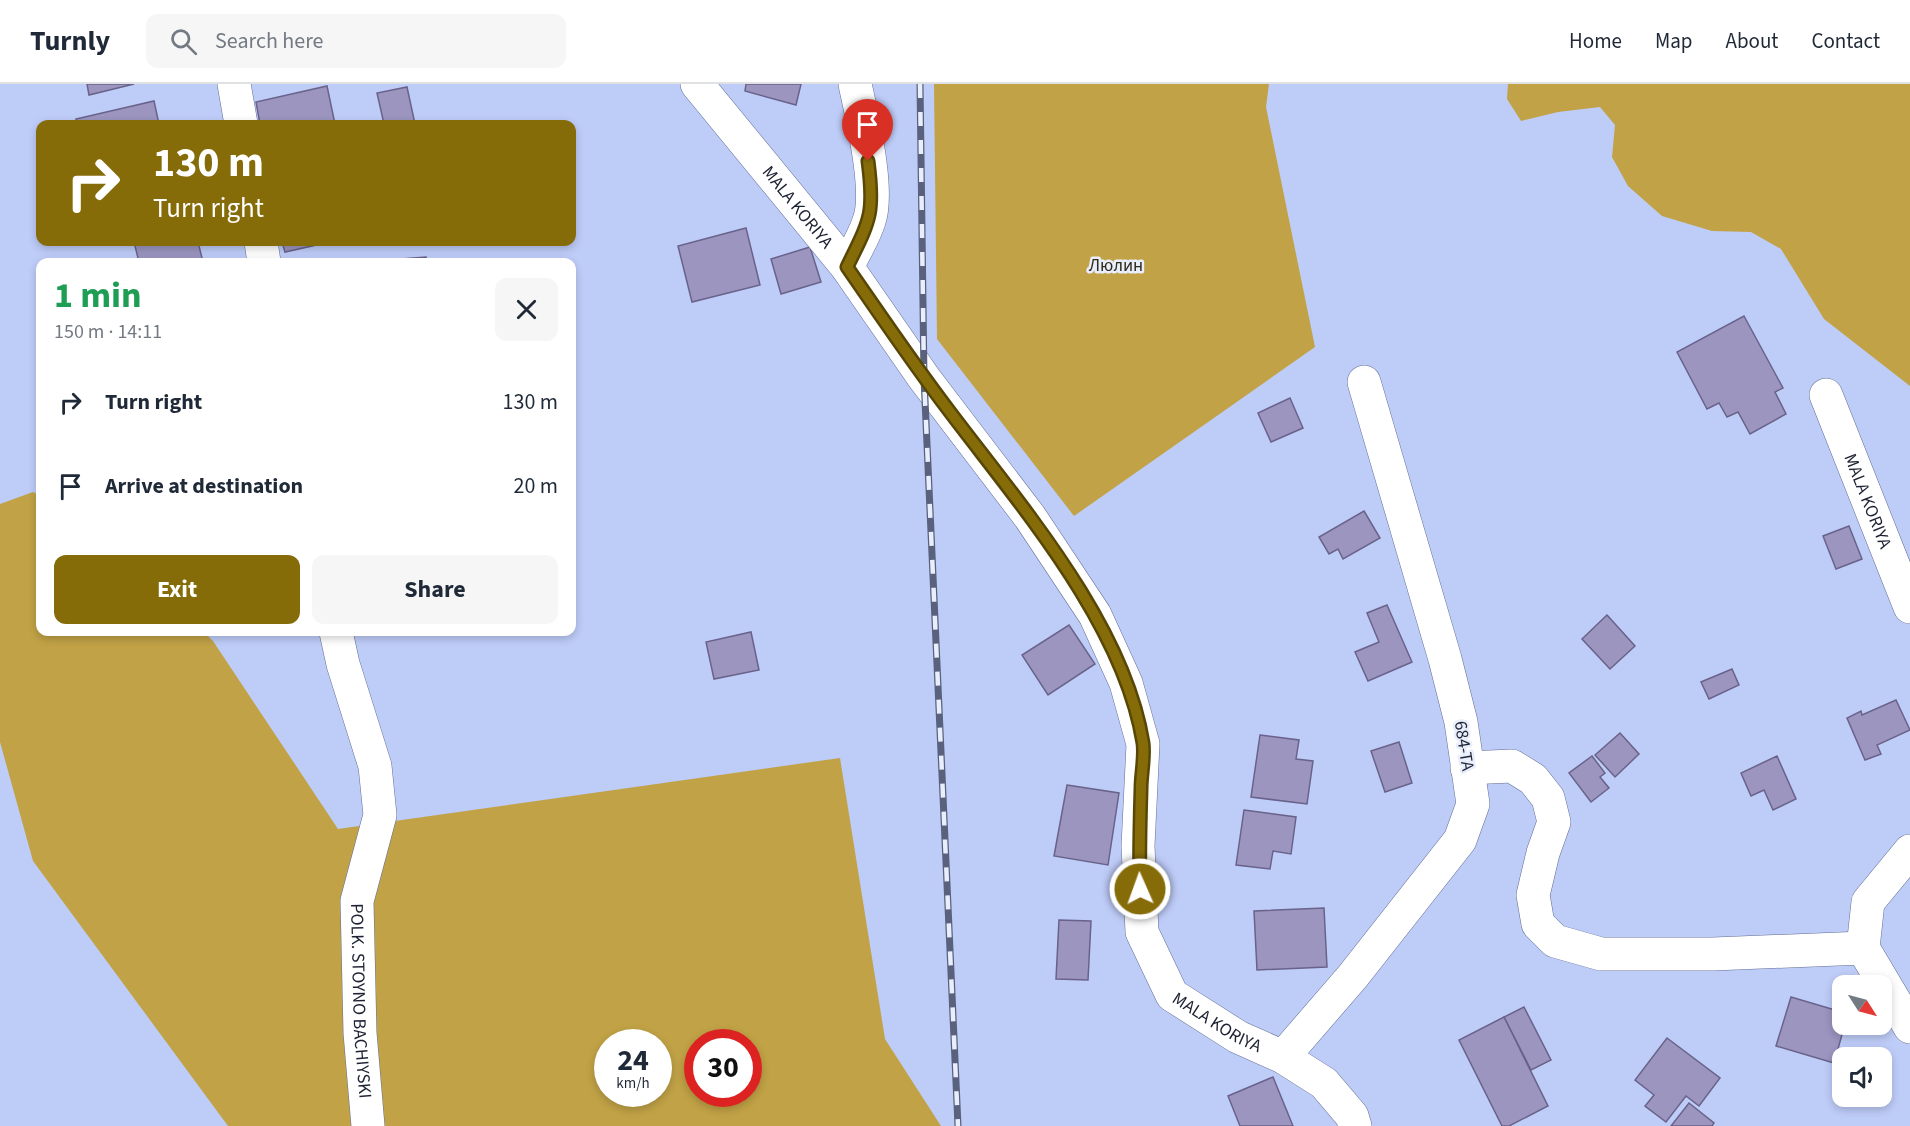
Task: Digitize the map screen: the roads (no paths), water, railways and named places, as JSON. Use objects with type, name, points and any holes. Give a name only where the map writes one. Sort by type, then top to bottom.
[{"type":"street","points":[[234,84],[240,120]]},
{"type":"street","name":"MALA KORIYA","points":[[697,84],[847,267],[924,378],[1030,517],[1095,615],[1126,683],[1143,744],[1138,846],[1142,932],[1172,995],[1238,1037],[1283,1057],[1324,1083],[1352,1116],[1355,1126]]},
{"type":"street","points":[[847,267],[870,221],[873,198],[863,123],[855,84]]},
{"type":"street","name":"684-ТА","points":[[1283,1057],[1353,976],[1460,840],[1473,804],[1461,722],[1445,659],[1364,382]]},
{"type":"street","name":"MALA KORIYA","points":[[1826,395],[1910,607]]},
{"type":"street","name":"POLK. STOYNO BACHIYSKI","points":[[337,636],[343,664],[375,766],[380,815],[357,901],[360,1033],[368,1126]]},
{"type":"street","points":[[1467,768],[1512,766],[1533,779],[1548,798],[1554,822],[1543,853],[1533,895],[1538,924],[1555,941],[1601,954],[1713,954],[1863,948]]},
{"type":"street","points":[[1910,851],[1868,902],[1863,948],[1910,1027]]},
{"type":"railway","points":[[920,84],[924,378],[958,1126]]},
{"type":"park label","name":"Люлин","points":[[1116,265]]}]
